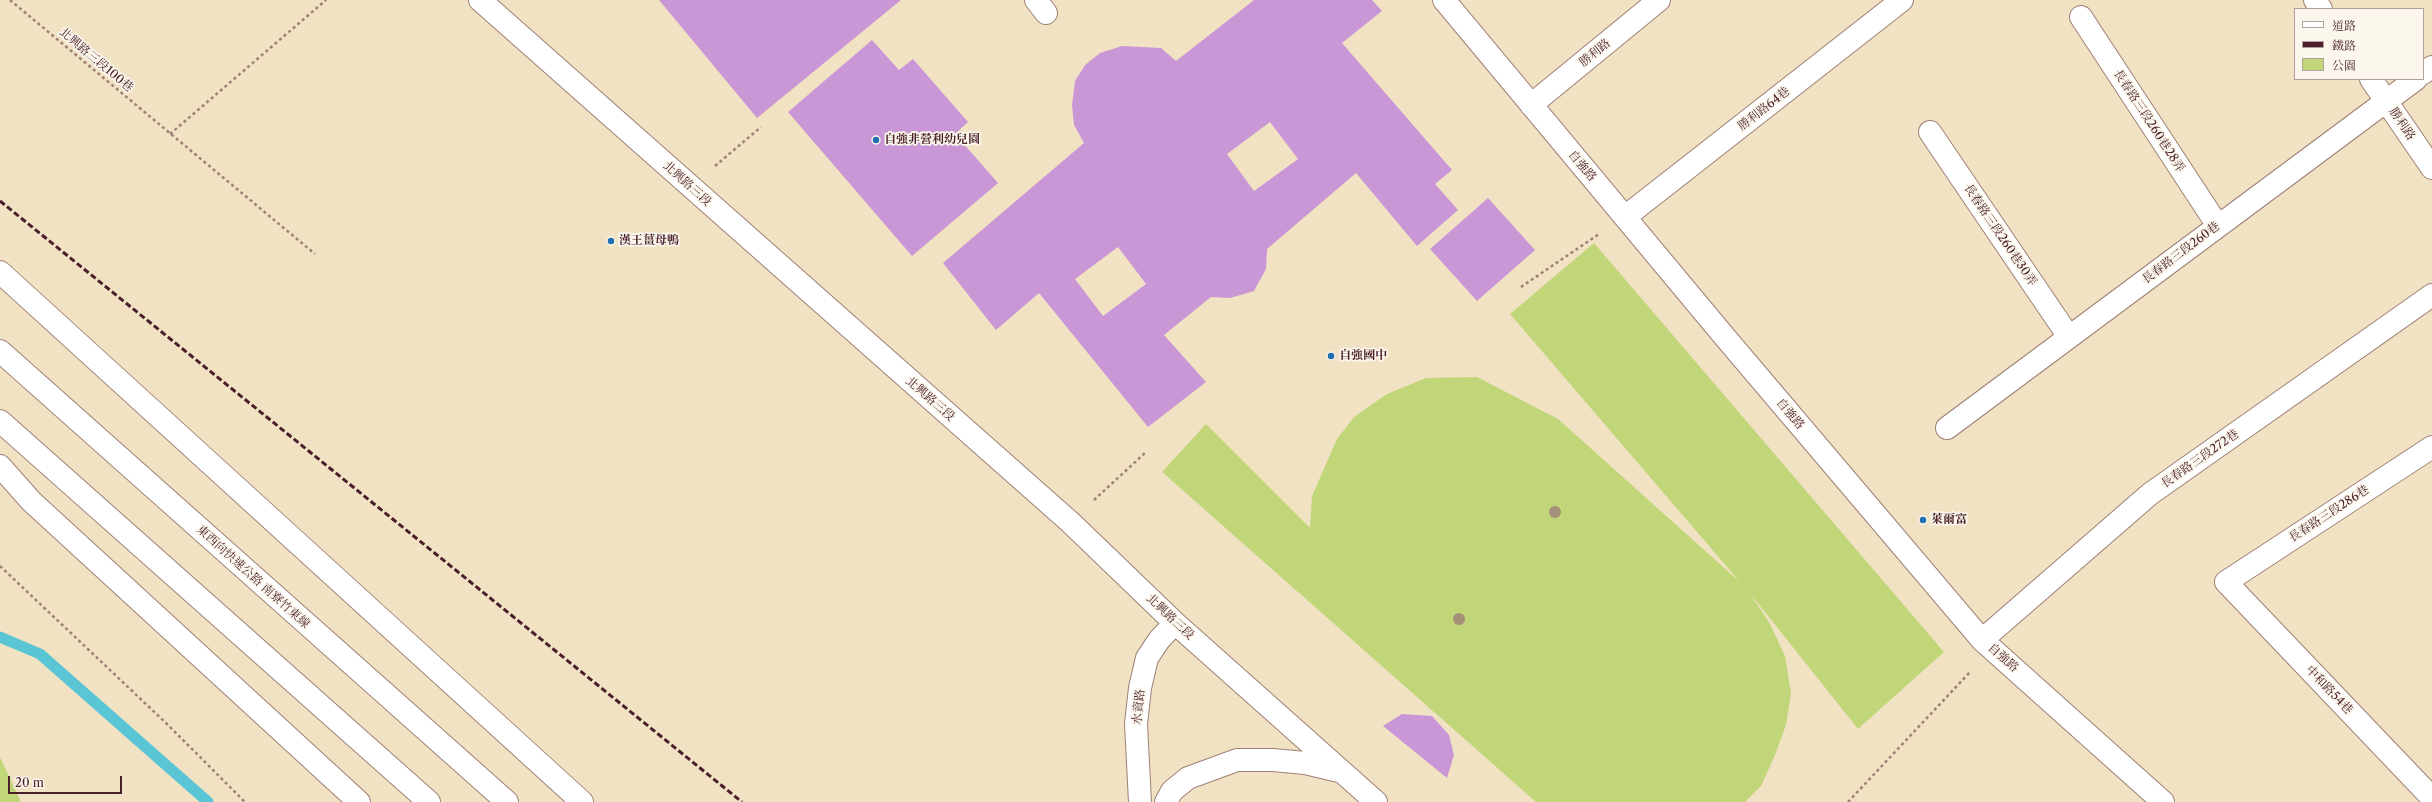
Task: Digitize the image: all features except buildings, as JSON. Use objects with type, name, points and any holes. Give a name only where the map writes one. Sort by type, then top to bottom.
[{"type":"main road","name":"北興路三段","points":[[480,0],[1070,522],[1175,623],[1376,802]]},
{"type":"main road","name":"自強路","points":[[1444,0],[1625,217],[1987,644],[2163,802]]},
{"type":"main road","name":"勝利路","points":[[1531,105],[1659,0]]},
{"type":"main road","name":"勝利路64巷","points":[[1625,217],[1902,0]]},
{"type":"main road","name":"長春路三段260巷28弄","points":[[2081,16],[2218,226]]},
{"type":"main road","name":"勝利路","points":[[2372,80],[2432,168]]},
{"type":"main road","name":"長春路三段260巷","points":[[1947,428],[2415,80]]},
{"type":"main road","name":"長春路三段260巷30弄","points":[[1930,132],[2069,337]]},
{"type":"main road","points":[[0,272],[582,802]]},
{"type":"main road","name":"長春路三段272巷","points":[[1987,644],[2150,494],[2432,295]]},
{"type":"main road","name":"東西向快速公路 南寮竹東線","points":[[0,351],[507,802]]},
{"type":"main road","points":[[0,421],[429,802]]},
{"type":"main road","name":"長春路三段286巷","points":[[2226,582],[2432,447]]},
{"type":"main road","points":[[0,466],[31,501],[359,802]]},
{"type":"main road","name":"中和路54巷","points":[[2226,582],[2432,798]]},
{"type":"main road","name":"水資路","points":[[1140,802],[1136,724],[1140,688],[1147,658],[1159,640],[1175,623]]},
{"type":"main road","points":[[1166,802],[1172,791],[1188,778],[1237,760],[1273,760],[1305,763],[1343,772]]},
{"type":"path","name":"北興路三段100巷","points":[[10,0],[314,254]]},
{"type":"path","points":[[170,134],[326,0]]},
{"type":"path","points":[[691,187],[761,127]]},
{"type":"path","points":[[1521,287],[1625,217]]},
{"type":"path","points":[[1070,522],[1146,452]]},
{"type":"path","points":[[0,566],[166,723],[245,802]]},
{"type":"path","points":[[1848,802],[1987,644]]},
{"type":"green space","points":[[1594,243],[1944,652],[1858,729],[1749,592],[1769,622],[1785,656],[1791,693],[1786,725],[1775,755],[1761,786],[1745,802],[1536,802],[1162,472],[1206,424],[1310,528],[1312,496],[1337,439],[1354,417],[1387,394],[1426,378],[1477,377],[1558,419],[1740,582],[1510,314]]},
{"type":"green space","points":[[0,757],[21,802],[0,802]]},
{"type":"waterway","points":[[0,637],[40,654],[208,802]]},
{"type":"railway","points":[[0,201],[742,802]]},
{"type":"place","name":"自強非營利幼兒園","points":[[876,140]]},
{"type":"place","name":"漢王薑母鴨","points":[[611,241]]},
{"type":"place","name":"自強國中","points":[[1331,356]]},
{"type":"place","name":"萊爾富","points":[[1923,520]]}]
